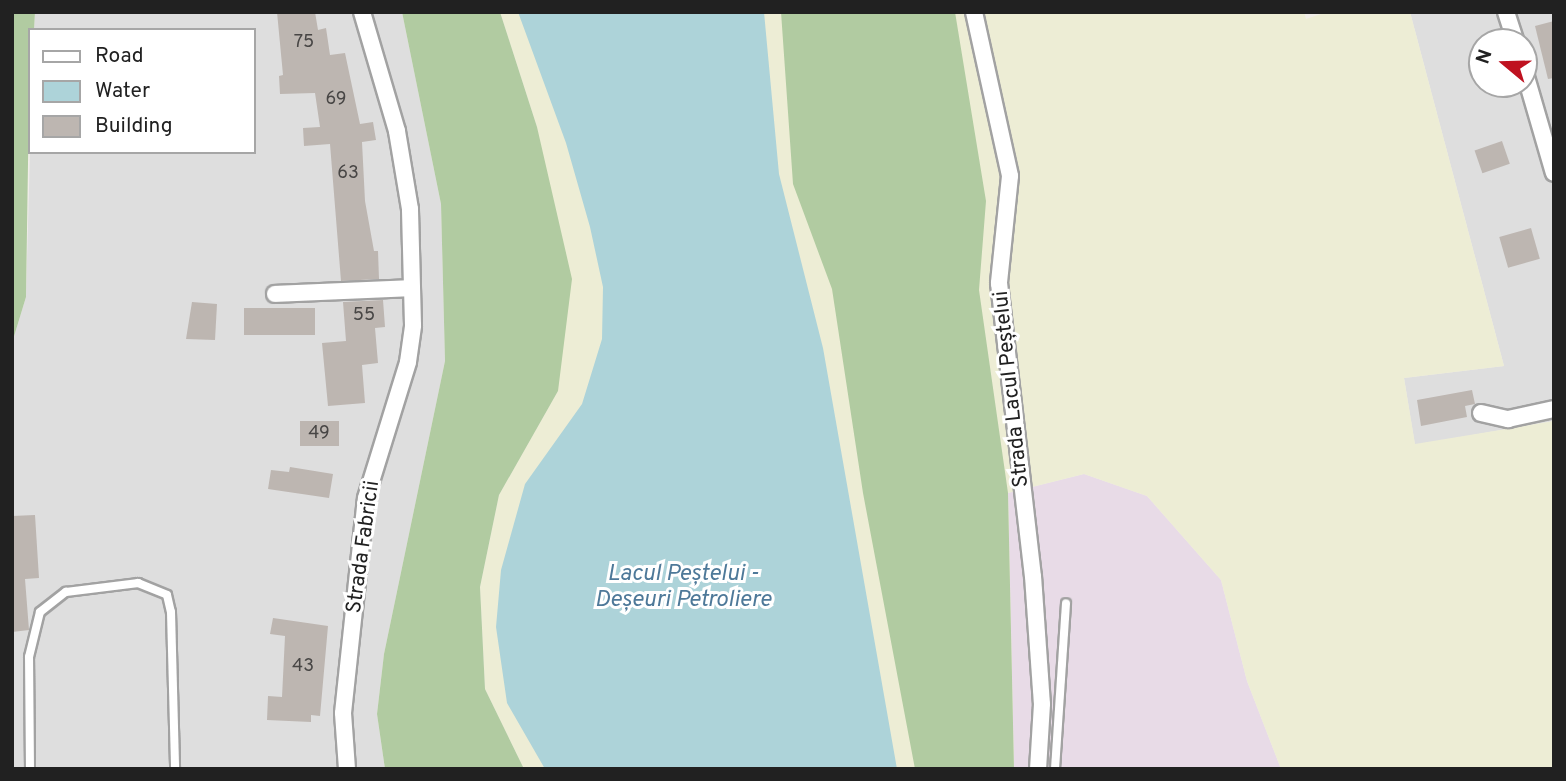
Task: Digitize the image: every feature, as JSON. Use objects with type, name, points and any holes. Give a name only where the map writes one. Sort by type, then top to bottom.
[{"type":"street","name":"Strada Fabricii","points":[[347,769],[343,713],[363,520],[410,352],[412,288],[410,209],[397,131],[362,12]]},
{"type":"street","name":"Strada Lacul Peștelui","points":[[974,12],[1010,176],[999,283],[1033,576],[1042,704],[1038,769]]},
{"type":"street","points":[[1536,98],[1547,122],[1554,173]]},
{"type":"street","points":[[275,294],[412,288]]},
{"type":"street","points":[[1481,412],[1508,419],[1554,409]]},
{"type":"lane","points":[[30,769],[29,657],[40,612],[66,592],[138,583],[167,595],[171,612],[175,769]]},
{"type":"lane","points":[[1055,769],[1066,603]]},
{"type":"shaded area","points":[[35,12],[402,12],[441,204],[445,361],[384,654],[377,714],[385,769],[12,769],[12,343],[26,297],[30,154],[256,154],[256,28],[34,28]]},
{"type":"shaded area","points":[[1410,12],[1554,12],[1554,421],[1415,445],[1404,378],[1504,366]]},
{"type":"shaded area","points":[[1084,474],[1147,496],[1221,580],[1247,681],[1281,769],[1014,769],[1008,493]]},
{"type":"green space","points":[[12,12],[35,12],[34,28],[28,28],[26,297],[12,343]]},
{"type":"green space","points":[[402,12],[500,12],[537,127],[572,279],[558,391],[499,495],[480,587],[485,689],[524,769],[385,769],[377,714],[384,654],[445,361],[441,204]]},
{"type":"green space","points":[[500,12],[1304,12],[1306,19],[1327,12],[1410,12],[1504,366],[1404,378],[1415,444],[1554,421],[1554,769],[1281,769],[1247,681],[1221,580],[1147,496],[1084,474],[1008,493],[1014,769],[524,769],[485,689],[480,587],[499,495],[558,391],[537,127]]},
{"type":"green space","points":[[781,12],[955,12],[986,201],[979,290],[1008,493],[1014,769],[915,769],[863,493],[832,289],[793,184]]},
{"type":"water","name":"Lacul Peștelui - Deșeuri Petroliere","points":[[518,12],[764,12],[779,174],[823,348],[897,769],[545,769],[507,703],[496,627],[501,570],[525,484],[582,404],[602,339],[603,287],[590,227],[566,143]]},
{"type":"building","points":[[277,12],[315,12],[318,30],[326,28],[330,55],[345,53],[360,124],[373,122],[376,140],[362,142],[365,201],[374,251],[378,251],[379,279],[341,281],[330,144],[304,146],[303,128],[320,127],[315,93],[280,94],[279,76],[283,75]]},
{"type":"building","points":[[1554,21],[1554,78],[1548,79],[1538,28],[1535,26]]},
{"type":"building","points":[[1502,141],[1510,164],[1482,173],[1475,150]]},
{"type":"building","points":[[1531,228],[1540,259],[1508,268],[1499,237]]},
{"type":"building","points":[[383,300],[385,327],[375,328],[378,363],[362,365],[365,403],[328,406],[322,343],[346,341],[343,302]]},
{"type":"building","points":[[192,302],[217,304],[215,340],[186,339]]},
{"type":"building","points":[[244,308],[315,308],[315,335],[244,335]]},
{"type":"building","points":[[1472,390],[1475,404],[1465,406],[1467,417],[1421,426],[1417,400]]},
{"type":"building","points":[[300,421],[339,421],[339,446],[300,446]]},
{"type":"building","points":[[290,467],[333,474],[329,498],[268,489],[271,470],[289,472]]},
{"type":"building","points":[[35,515],[39,578],[25,579],[29,630],[12,632],[12,516]]},
{"type":"building","points":[[273,618],[328,626],[320,716],[311,715],[311,722],[267,720],[268,696],[282,697],[285,636],[270,634]]}]
